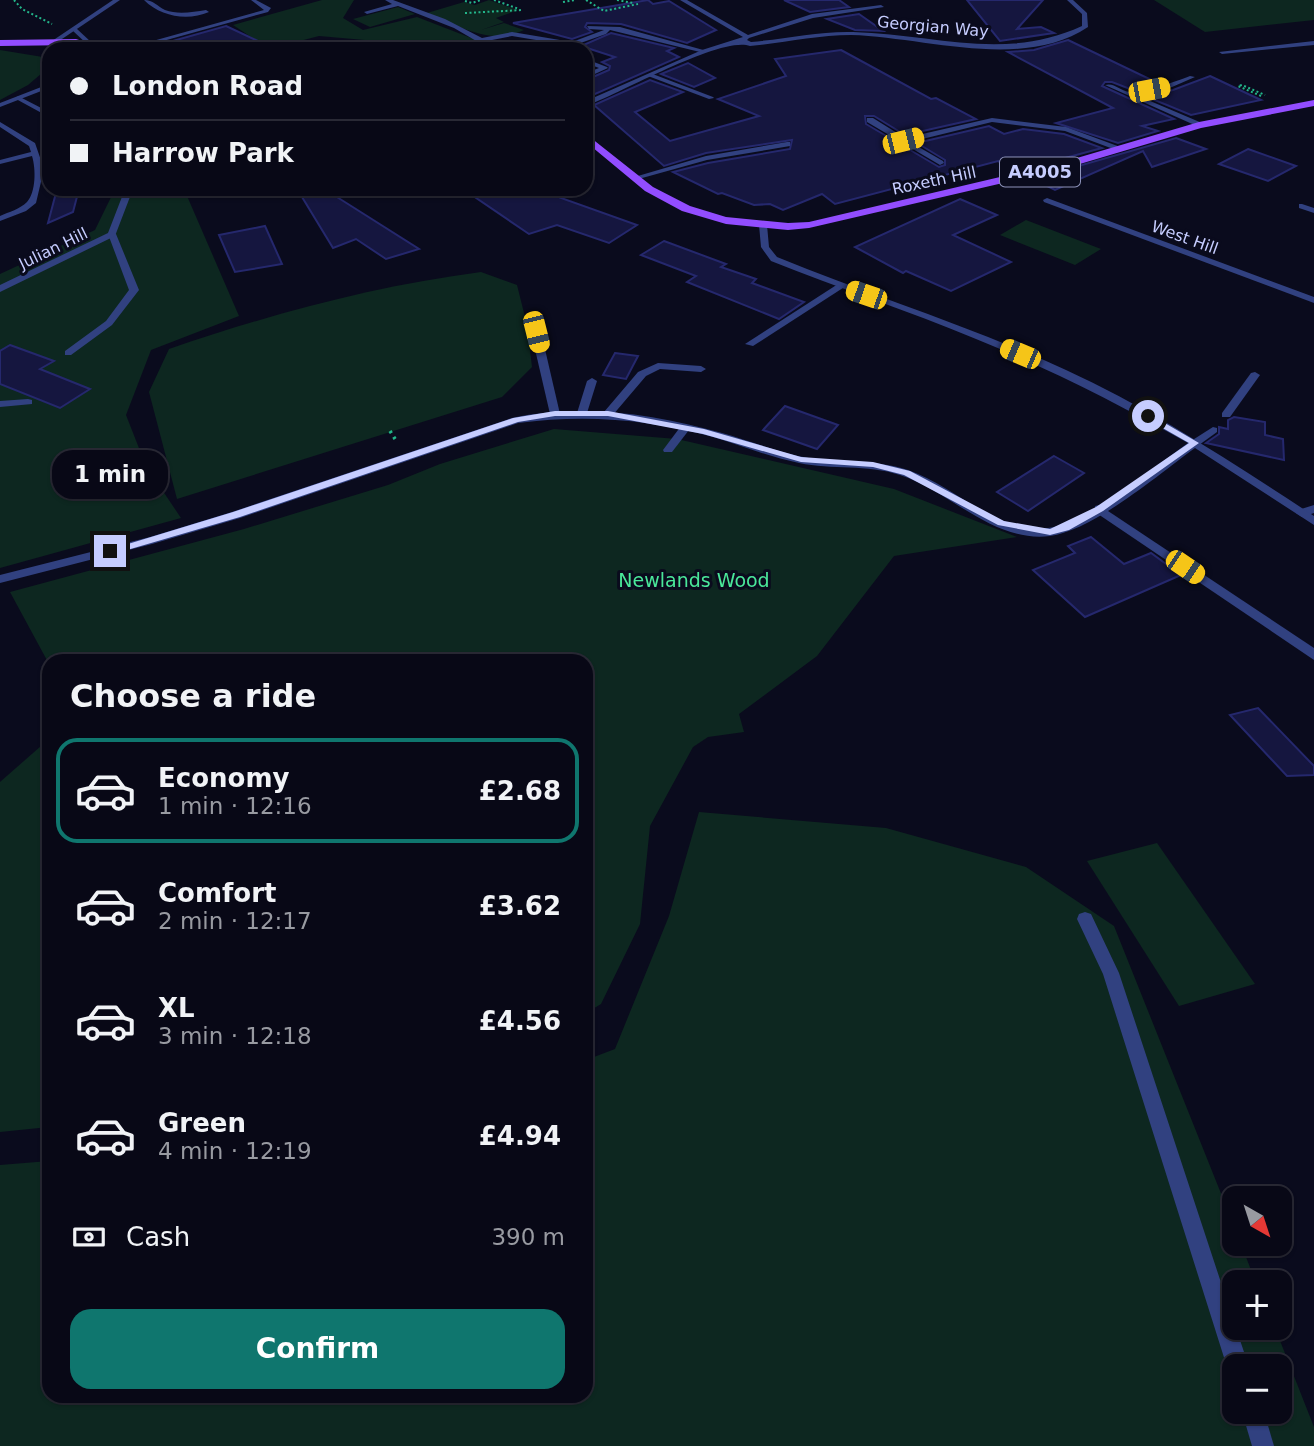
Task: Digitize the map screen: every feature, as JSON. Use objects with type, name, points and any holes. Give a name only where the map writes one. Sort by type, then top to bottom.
[{"type":"main road","points":[[0,43],[42,42]]},
{"type":"main road","name":"Roxeth Hill","points":[[763,225],[809,225],[1011,179],[1199,125],[1314,103]]},
{"type":"main road","name":"A4005","points":[[593,143],[660,196],[696,213],[741,224],[763,225]]},
{"type":"street","points":[[54,42],[117,0]]},
{"type":"street","points":[[147,0],[157,10],[178,15],[206,12]]},
{"type":"street","points":[[388,0],[485,42]]},
{"type":"street","points":[[683,0],[745,39]]},
{"type":"street","name":"Georgian Way","points":[[745,39],[750,44],[827,34],[863,34],[946,43],[1027,46],[1065,39],[1085,27],[1086,14],[1070,0]]},
{"type":"street","points":[[153,42],[266,11],[268,8],[253,1]]},
{"type":"street","points":[[367,12],[398,4]]},
{"type":"street","points":[[593,101],[704,51],[812,16],[881,7]]},
{"type":"street","points":[[589,27],[609,28],[704,51]]},
{"type":"street","points":[[578,42],[604,33],[609,28]]},
{"type":"street","points":[[74,29],[88,42]]},
{"type":"street","points":[[482,40],[512,34],[560,42]]},
{"type":"street","points":[[1222,52],[1314,43]]},
{"type":"street","points":[[593,64],[605,68],[593,73]]},
{"type":"street","points":[[650,75],[711,98]]},
{"type":"street","points":[[1128,94],[1170,86],[1192,77]]},
{"type":"street","points":[[1108,85],[1199,125]]},
{"type":"street","points":[[0,106],[42,89]]},
{"type":"street","points":[[18,98],[42,111]]},
{"type":"street","points":[[870,120],[940,163]]},
{"type":"street","points":[[903,141],[992,120],[1066,130],[1119,148]]},
{"type":"street","points":[[0,124],[32,145],[40,169],[33,201],[23,209],[0,219]]},
{"type":"street","points":[[635,178],[706,158],[787,144]]},
{"type":"street","points":[[0,162],[36,153]]},
{"type":"street","name":"Julian Hill","points":[[0,289],[112,234],[126,196]]},
{"type":"street","name":"West Hill","points":[[1047,200],[1314,300]]},
{"type":"street","points":[[1303,206],[1314,211]]},
{"type":"street","points":[[763,225],[765,247],[774,259],[978,336],[1062,372],[1125,403],[1195,443],[1308,511],[1314,521]]},
{"type":"street","points":[[68,353],[109,323],[134,290],[112,234]]},
{"type":"street","points":[[750,344],[841,286]]},
{"type":"street","points":[[536,332],[555,414]]},
{"type":"street","points":[[608,414],[642,374],[658,366],[701,369]]},
{"type":"street","points":[[1226,415],[1255,375]]},
{"type":"street","points":[[582,413],[592,380]]},
{"type":"street","points":[[0,404],[28,402]]},
{"type":"street","points":[[0,579],[152,540],[516,420],[555,414],[608,414],[685,428],[801,459],[873,464],[907,473],[1002,523],[1022,529],[1050,532],[1099,509],[1213,430]]},
{"type":"street","points":[[668,450],[685,428]]},
{"type":"street","points":[[1099,509],[1314,655]]},
{"type":"street","points":[[1085,919],[1111,973],[1234,1354]]},
{"type":"street","points":[[1256,1424],[1263,1446]]},
{"type":"path","points":[[14,0],[22,9],[55,25]]},
{"type":"path","points":[[465,1],[472,3],[481,0]]},
{"type":"path","points":[[494,0],[523,10]]},
{"type":"path","points":[[563,2],[575,0]]},
{"type":"path","points":[[586,0],[604,11],[638,4],[617,0]]},
{"type":"path","points":[[603,9],[622,7]]},
{"type":"path","points":[[514,12],[523,10]]},
{"type":"path","points":[[430,17],[473,11],[523,10]]},
{"type":"green space","points":[[322,0],[354,0],[343,18],[363,30],[417,17],[479,42],[381,42],[319,36],[296,42],[258,42],[233,25]]},
{"type":"green space","points":[[489,0],[518,10],[496,18],[504,22],[481,30],[504,23],[524,30],[511,35],[487,35],[427,13],[464,2],[475,5]]},
{"type":"green space","points":[[1154,0],[1314,0],[1314,20],[1205,32]]},
{"type":"green space","points":[[398,7],[415,14],[370,27],[353,19]]},
{"type":"green space","points":[[0,50],[42,57],[42,73],[28,85],[0,100]]},
{"type":"green space","points":[[112,196],[187,196],[239,316],[151,350],[126,415],[146,466],[181,518],[0,568],[0,274],[95,230]]},
{"type":"green space","points":[[1026,220],[1101,249],[1075,265],[1000,235]]},
{"type":"green space","points":[[481,272],[517,285],[527,325],[532,367],[502,397],[177,499],[149,392],[169,349],[246,324],[362,293]]},
{"type":"green space","name":"Newlands Wood","points":[[554,429],[677,439],[894,489],[1017,537],[894,556],[817,656],[739,714],[744,732],[708,737],[693,747],[650,826],[640,924],[601,1004],[593,1009],[593,654],[44,654],[10,592],[244,529],[388,485],[440,464]]},
{"type":"green space","points":[[42,745],[42,1128],[0,1132],[0,782]]},
{"type":"green space","points":[[699,812],[886,828],[1026,867],[1114,926],[1222,1196],[1222,1256],[1246,1256],[1251,1270],[1222,1270],[1222,1340],[1280,1340],[1285,1354],[1222,1354],[1222,1424],[1292,1424],[1292,1371],[1314,1427],[1314,1446],[0,1446],[0,1165],[42,1162],[42,1403],[593,1403],[593,1057],[615,1049],[669,916]]},
{"type":"green space","points":[[1157,843],[1255,984],[1179,1006],[1087,861]]},
{"type":"building","points":[[648,0],[653,4],[669,1],[716,30],[687,43],[621,24],[587,23],[585,27],[592,32],[572,39],[513,23]]},
{"type":"building","points":[[784,0],[839,0],[849,7],[810,12]]},
{"type":"building","points":[[967,0],[1043,0],[1017,29],[1041,27],[1054,33],[1000,41]]},
{"type":"building","points":[[859,14],[883,31],[855,30],[827,19]]},
{"type":"building","points":[[226,26],[260,42],[169,42]]},
{"type":"building","points":[[611,33],[674,48],[667,51],[679,57],[593,95],[593,77],[609,70],[610,66],[602,62],[615,57],[593,50],[593,42],[590,42]]},
{"type":"building","points":[[1068,40],[1160,84],[1130,89],[1112,82],[1105,82],[1102,86],[1174,119],[1142,126],[1158,131],[1118,143],[1056,123],[1113,108],[1008,52],[1034,50]]},
{"type":"building","points":[[841,50],[931,99],[936,98],[976,119],[905,135],[874,116],[865,116],[866,124],[939,167],[945,165],[945,160],[917,143],[989,126],[1004,134],[1023,129],[1064,134],[1102,148],[1017,171],[998,161],[835,204],[822,194],[783,210],[770,204],[754,205],[722,193],[718,194],[673,172],[790,149],[792,140],[706,153],[664,166],[594,105],[650,80],[683,92],[635,112],[670,141],[759,116],[718,99],[786,76],[775,59]]},
{"type":"building","points":[[688,63],[715,78],[694,87],[661,74]]},
{"type":"building","points":[[1210,76],[1261,100],[1191,115],[1145,96],[1173,90]]},
{"type":"building","points":[[1176,138],[1206,149],[1152,167],[1143,151],[1055,190],[1033,179]]},
{"type":"building","points":[[1248,149],[1296,166],[1268,181],[1219,164]]},
{"type":"building","points":[[55,196],[77,196],[73,212],[48,223]]},
{"type":"building","points":[[335,196],[419,249],[386,259],[356,239],[333,248],[302,197]]},
{"type":"building","points":[[473,196],[564,196],[561,198],[637,225],[609,243],[557,225],[529,234]]},
{"type":"building","points":[[960,199],[997,215],[953,235],[1011,262],[951,291],[906,271],[903,273],[855,247]]},
{"type":"building","points":[[265,226],[282,264],[235,272],[219,235]]},
{"type":"building","points":[[664,241],[726,264],[721,267],[756,279],[752,283],[804,302],[779,319],[687,282],[696,276],[641,255]]},
{"type":"building","points":[[10,345],[54,361],[40,369],[90,389],[60,408],[0,384],[0,351]]},
{"type":"building","points":[[615,353],[638,356],[626,379],[603,375]]},
{"type":"building","points":[[785,406],[838,425],[817,449],[763,430]]},
{"type":"building","points":[[1234,417],[1265,422],[1265,435],[1283,439],[1284,460],[1206,443],[1219,434],[1219,427],[1228,429],[1228,420]]},
{"type":"building","points":[[1054,456],[1084,473],[1028,511],[997,492]]},
{"type":"building","points":[[1091,537],[1124,564],[1151,553],[1181,575],[1085,617],[1033,570],[1075,553],[1068,546]]},
{"type":"building","points":[[1258,708],[1314,766],[1314,775],[1287,776],[1230,715]]},
{"type":"route","points":[[110,551],[236,514],[516,420],[582,413],[608,414],[704,432],[801,459],[826,463],[873,464],[907,473],[1002,523],[1022,529],[1050,532],[1099,509],[1195,443],[1148,416]]}]
